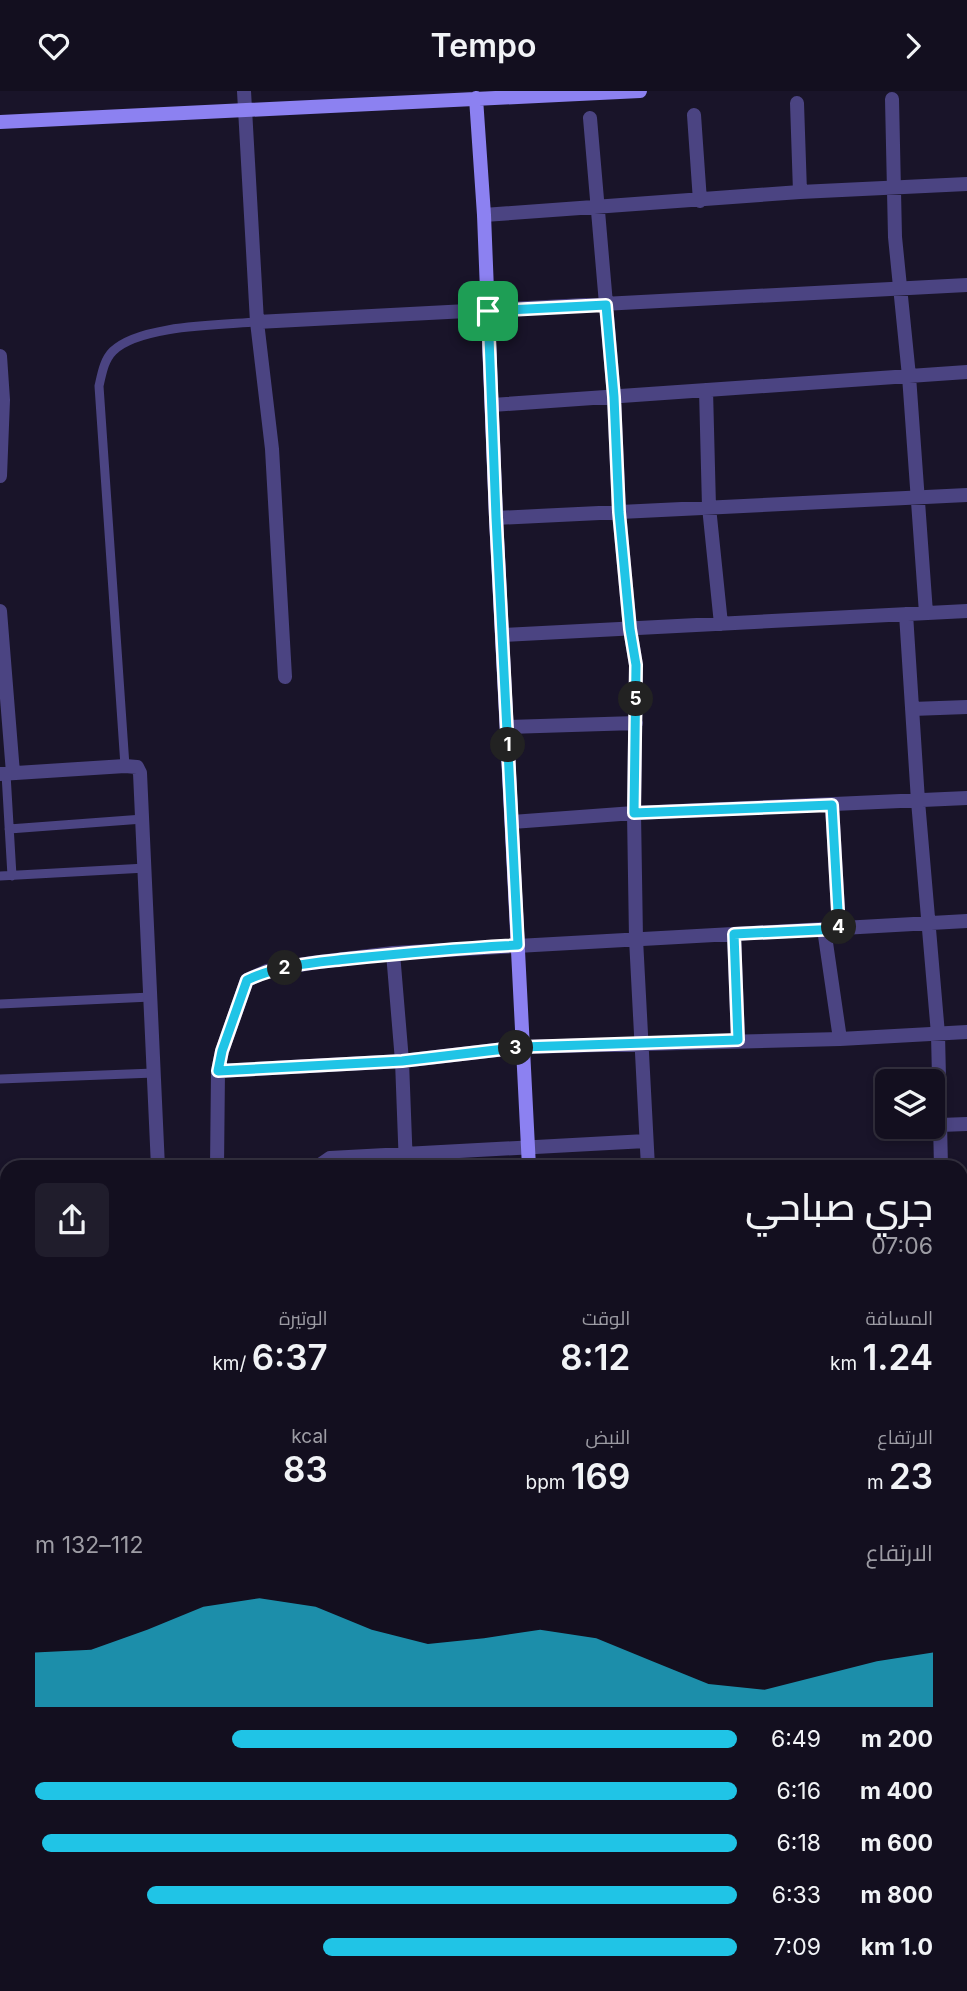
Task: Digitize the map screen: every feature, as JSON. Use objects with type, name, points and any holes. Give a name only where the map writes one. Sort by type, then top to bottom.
[{"type":"street","points":[[244,91],[257,322],[272,449],[285,677]]},
{"type":"street","points":[[0,122],[476,98],[505,94],[640,91]]},
{"type":"street","points":[[476,98],[484,215],[496,517],[529,1160]]},
{"type":"street","points":[[892,99],[899,289],[909,376],[926,613]]},
{"type":"street","points":[[797,103],[800,192]]},
{"type":"street","points":[[694,115],[699,201]]},
{"type":"street","points":[[590,118],[614,397],[619,512],[636,665],[636,939],[647,1160]]},
{"type":"street","points":[[484,215],[800,192],[967,184]]},
{"type":"street","points":[[257,322],[967,285]]},
{"type":"street","points":[[0,356],[3,400],[0,476]]},
{"type":"street","points":[[492,405],[967,372]]},
{"type":"street","points":[[706,390],[709,507],[721,624]]},
{"type":"street","points":[[496,517],[967,495]]},
{"type":"street","points":[[0,611],[6,774],[125,766],[137,767],[140,773],[158,1160]]},
{"type":"street","points":[[502,635],[967,611]]},
{"type":"street","points":[[906,614],[939,1069]]},
{"type":"street","points":[[912,709],[967,707]]},
{"type":"street","points":[[507,727],[636,723]]},
{"type":"street","points":[[512,822],[634,813],[967,798]]},
{"type":"street","points":[[832,805],[831,929],[840,1039]]},
{"type":"street","points":[[217,1160],[218,1071],[222,1051],[247,980],[267,971],[393,953],[967,921]]},
{"type":"street","points":[[734,934],[738,1040]]},
{"type":"street","points":[[393,953],[402,1061],[406,1160]]},
{"type":"street","points":[[218,1071],[402,1061],[522,1047],[840,1039],[967,1032]]},
{"type":"street","points":[[945,1125],[967,1124]]},
{"type":"street","points":[[940,1139],[941,1160]]},
{"type":"street","points":[[415,1160],[528,1147],[646,1141]]},
{"type":"street","points":[[327,1160],[381,1160]]},
{"type":"lane","points":[[125,766],[99,386],[104,364],[111,353],[123,343],[138,336],[191,327],[257,322]]},
{"type":"lane","points":[[6,774],[12,876]]},
{"type":"lane","points":[[9,829],[143,819]]},
{"type":"lane","points":[[0,876],[146,868]]},
{"type":"lane","points":[[0,1004],[151,997]]},
{"type":"lane","points":[[0,1079],[154,1073]]},
{"type":"route","points":[[606,305],[614,397],[619,512],[636,665],[634,813],[832,805],[839,929],[734,934],[738,1040],[522,1047],[402,1061],[218,1071],[222,1051],[247,980],[267,971],[393,953],[518,945],[488,311],[606,305]]}]
